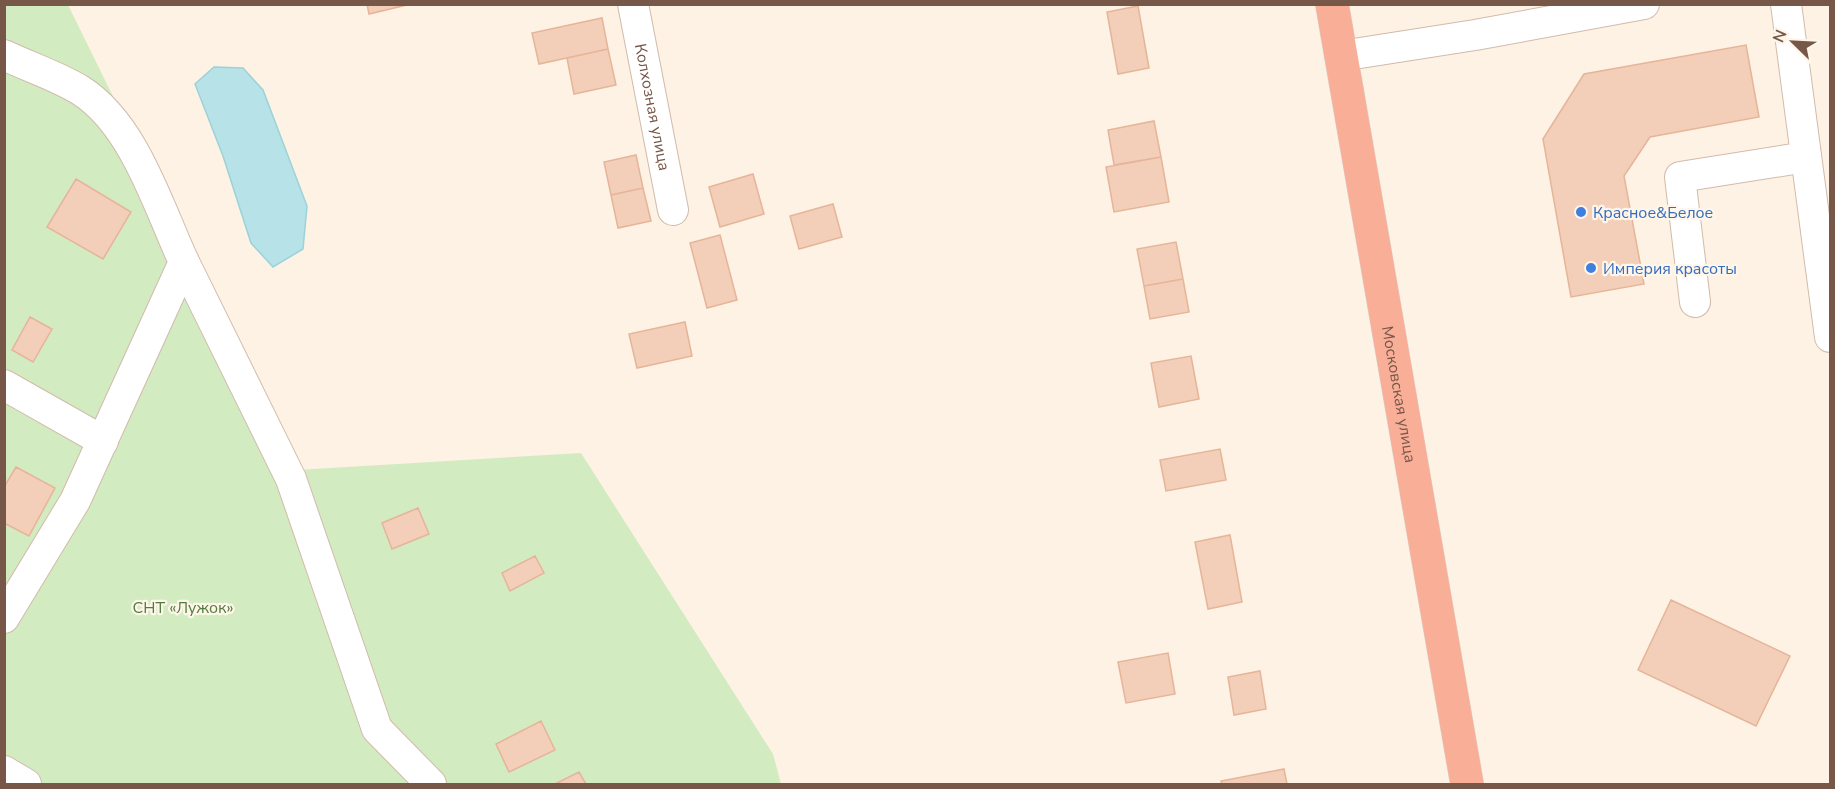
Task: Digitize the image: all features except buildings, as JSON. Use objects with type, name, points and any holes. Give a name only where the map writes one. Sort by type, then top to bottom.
[{"type":"highway","name":"Московская улица","points":[[1332,4],[1467,784]]},
{"type":"street","name":"Колхозная улица","points":[[633,4],[673,210]]},
{"type":"street","points":[[1341,56],[1475,35],[1644,4]]},
{"type":"street","points":[[1786,4],[1830,337]]},
{"type":"street","points":[[4,55],[80,91],[107,113],[134,150],[184,262],[291,479],[377,729],[431,784]]},
{"type":"street","points":[[1695,302],[1680,177],[1806,157]]},
{"type":"street","points":[[4,618],[75,501],[184,262]]},
{"type":"street","points":[[4,385],[103,441]]},
{"type":"street","points":[[4,771],[26,784]]},
{"type":"green space","name":"СНТ «Лужок»","points":[[5,5],[68,5],[297,470],[581,453],[773,754],[781,784],[5,784]]},
{"type":"water","points":[[214,67],[243,68],[263,90],[307,206],[303,249],[273,267],[251,243],[223,156],[195,84]]},
{"type":"place","name":"Красное&Белое","points":[[1581,212]]},
{"type":"place","name":"Империя красоты","points":[[1591,268]]}]
